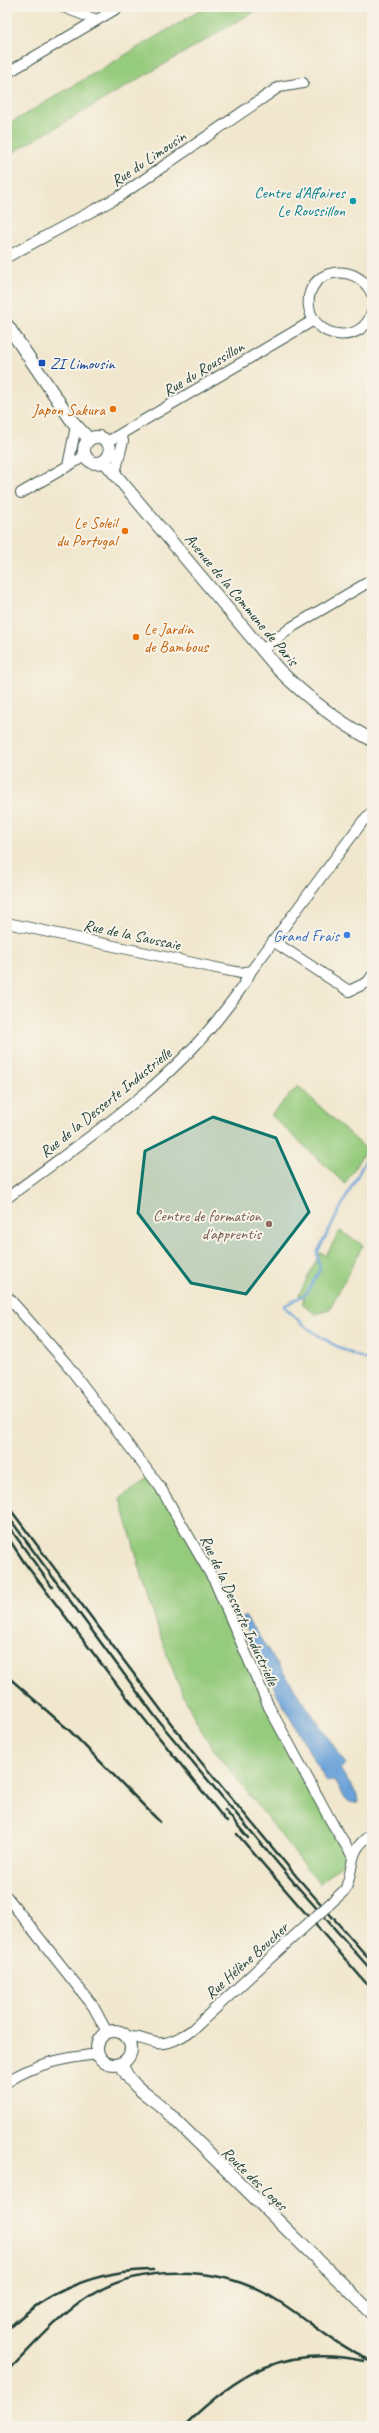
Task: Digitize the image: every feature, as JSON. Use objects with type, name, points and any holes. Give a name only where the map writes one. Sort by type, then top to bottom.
[{"type":"street","points":[[63,7],[97,20]]},
{"type":"street","points":[[7,73],[119,7]]},
{"type":"street","name":"Rue du Limousin","points":[[7,257],[120,196],[279,87],[303,84]]},
{"type":"street","points":[[372,294],[362,279],[353,273],[340,271],[325,275],[316,284],[310,294],[309,306],[314,320],[321,328],[334,335],[345,335],[357,332],[366,324],[372,312]]},
{"type":"street","name":"Rue du Roussillon","points":[[107,442],[314,320]]},
{"type":"street","points":[[7,325],[76,426],[89,439]]},
{"type":"street","points":[[68,466],[76,426]]},
{"type":"street","points":[[115,473],[123,441],[121,435]]},
{"type":"street","points":[[99,437],[107,442],[110,452],[104,461],[93,463],[85,456],[84,447],[89,439],[99,437]]},
{"type":"street","points":[[21,493],[85,456]]},
{"type":"street","name":"Avenue de la Commune de Paris","points":[[104,461],[278,669],[311,699],[348,726],[372,740]]},
{"type":"street","points":[[262,650],[292,627],[372,580]]},
{"type":"street","name":"Rue de la Desserte Industrielle","points":[[7,1198],[100,1130],[187,1055],[239,992],[251,971],[273,941],[363,821],[372,812]]},
{"type":"street","name":"Rue de la Saussaie","points":[[7,923],[241,973],[251,971]]},
{"type":"street","points":[[273,941],[348,991],[368,982],[372,976]]},
{"type":"street","name":"Rue de la Desserte Industrielle","points":[[7,1296],[66,1363],[160,1487],[212,1576],[269,1707],[332,1823],[352,1855]]},
{"type":"street","points":[[352,1855],[363,1840],[372,1834]]},
{"type":"street","name":"Rue Hélène Boucher","points":[[127,2037],[139,2036],[156,2043],[181,2037],[192,2030],[345,1890],[352,1855]]},
{"type":"street","points":[[7,1897],[93,2006],[107,2032]]},
{"type":"street","points":[[107,2032],[121,2032],[127,2037],[131,2047],[129,2055],[121,2063],[111,2065],[103,2061],[98,2054],[98,2043],[107,2032]]},
{"type":"street","points":[[7,2082],[34,2067],[60,2059],[98,2054]]},
{"type":"street","name":"Route des Loges","points":[[121,2063],[129,2080],[135,2087],[162,2107],[372,2313]]},
{"type":"highlighted area","points":[[213,1117],[276,1138],[309,1212],[246,1294],[191,1283],[138,1213],[145,1151]]},
{"type":"green space","points":[[206,7],[262,7],[7,156],[7,125]]},
{"type":"green space","points":[[298,1086],[366,1149],[345,1184],[271,1115]]},
{"type":"green space","points":[[340,1231],[363,1245],[329,1310],[315,1314],[302,1304],[304,1298],[299,1295],[320,1253],[326,1255]]},
{"type":"green space","points":[[152,1476],[204,1559],[269,1706],[352,1855],[319,1884],[212,1747],[181,1690],[157,1627],[120,1498]]},
{"type":"water","points":[[245,1616],[346,1764],[340,1769],[357,1795],[358,1802],[354,1803],[347,1800],[334,1780],[327,1782],[281,1702],[241,1619]]},
{"type":"waterway","points":[[372,1148],[317,1253],[320,1269],[307,1293],[284,1306],[314,1332],[336,1346],[372,1362]]},
{"type":"railway","points":[[7,1505],[191,1750],[297,1877],[372,1962]]},
{"type":"railway","points":[[7,1515],[160,1723],[296,1885],[372,1971]]},
{"type":"railway","points":[[9,1527],[52,1587]]},
{"type":"railway","points":[[7,1536],[24,1562],[125,1695],[227,1822]]},
{"type":"railway","points":[[7,1676],[70,1731],[160,1822]]},
{"type":"railway","points":[[225,1810],[248,1838]]},
{"type":"railway","points":[[237,1834],[372,1990]]},
{"type":"railway","points":[[7,2330],[39,2304],[57,2293],[75,2285],[94,2278],[113,2274],[154,2270]]},
{"type":"railway","points":[[7,2372],[54,2324],[85,2299],[105,2288],[128,2279],[152,2274],[176,2273],[201,2274],[225,2278],[249,2286],[270,2296],[332,2339],[358,2355],[372,2361]]},
{"type":"railway","points":[[184,2426],[224,2391],[265,2367],[287,2360],[311,2357],[336,2357],[364,2361]]},
{"type":"place","name":"Centre d’Affaires Le Roussillon","points":[[353,201]]},
{"type":"place","name":"ZI Limousin","points":[[42,363]]},
{"type":"place","name":"Japon Sakura","points":[[113,409]]},
{"type":"place","name":"Le Soleil du Portugal","points":[[125,531]]},
{"type":"place","name":"Le Jardin de Bambous","points":[[136,637]]},
{"type":"place","name":"Grand Frais","points":[[347,935]]},
{"type":"place","name":"Centre de formation d'apprentis","points":[[269,1224]]}]
